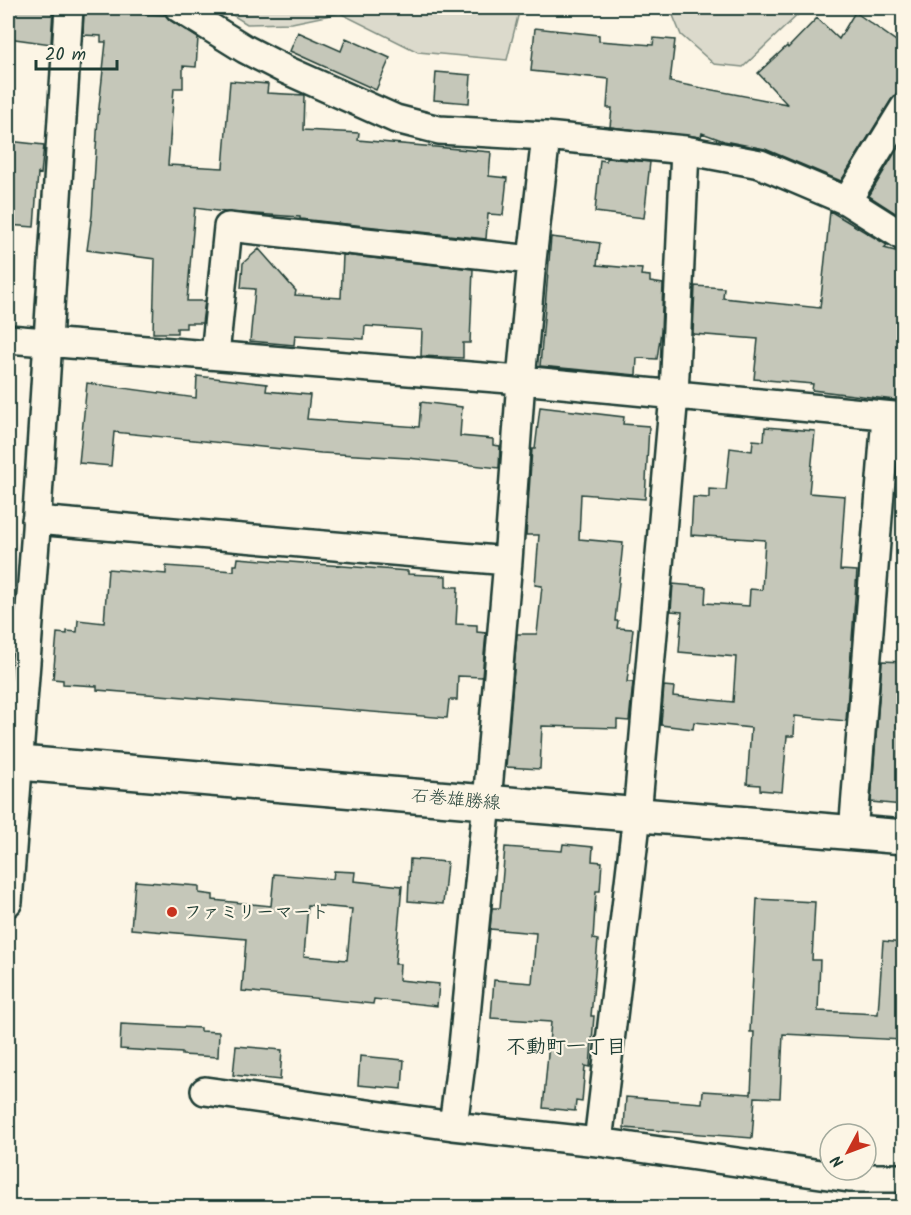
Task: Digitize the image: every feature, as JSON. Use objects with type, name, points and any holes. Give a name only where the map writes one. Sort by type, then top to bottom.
[{"type":"main road","name":"石巻雄勝線","points":[[13,763],[903,837]]},
{"type":"street","points":[[8,902],[13,763],[36,520],[69,8]]},
{"type":"street","points":[[179,8],[245,49],[274,64],[396,119],[439,130],[546,136],[685,150],[760,164],[847,201],[903,237]]},
{"type":"street","points":[[847,201],[903,108]]},
{"type":"street","points":[[453,1126],[487,802],[521,380],[546,136]]},
{"type":"street","points":[[598,1142],[637,815],[674,395],[685,150]]},
{"type":"street","points":[[215,356],[228,227],[532,260]]},
{"type":"street","points":[[8,339],[521,380],[895,417],[853,833]]},
{"type":"street","points":[[36,520],[508,561]]},
{"type":"street","points":[[205,1091],[453,1126],[598,1142],[849,1178],[903,1178]]},
{"type":"shaded area","points":[[221,8],[520,8],[507,60],[418,52],[340,13],[292,23],[247,24]]},
{"type":"shaded area","points":[[670,8],[805,8],[743,67],[714,64],[681,35]]},
{"type":"building","points":[[8,8],[53,8],[51,44],[8,38]]},
{"type":"building","points":[[84,8],[116,8],[116,12],[164,15],[164,11],[171,21],[198,38],[196,67],[183,66],[183,88],[174,88],[168,165],[223,168],[230,81],[268,84],[267,93],[304,95],[303,130],[359,133],[358,140],[491,152],[489,176],[507,178],[503,215],[488,214],[486,239],[300,219],[300,217],[195,208],[187,301],[205,301],[202,323],[186,323],[186,328],[177,328],[177,333],[153,333],[155,259],[87,250],[106,42],[101,42],[101,36],[83,35]]},
{"type":"building","points":[[855,12],[903,46],[903,92],[896,94],[891,100],[841,181],[765,149],[724,141],[702,133],[701,137],[610,127],[612,108],[607,108],[609,79],[531,71],[535,28],[599,35],[599,41],[653,45],[654,38],[675,40],[670,82],[787,104],[758,73],[787,46],[788,48],[817,18],[839,39]]},
{"type":"building","points":[[298,32],[341,51],[346,38],[390,58],[376,90],[290,51]]},
{"type":"building","points":[[436,72],[471,75],[469,103],[434,100]]},
{"type":"building","points":[[903,139],[903,218],[869,196]]},
{"type":"building","points":[[8,141],[44,145],[41,174],[38,173],[34,227],[8,225]]},
{"type":"building","points":[[606,158],[650,162],[644,218],[595,212],[600,160],[606,161]]},
{"type":"building","points":[[830,211],[887,245],[884,248],[903,253],[903,401],[812,390],[813,384],[754,379],[758,339],[693,334],[695,286],[724,288],[723,298],[820,308]]},
{"type":"building","points":[[551,237],[600,243],[597,265],[642,269],[641,275],[650,276],[650,282],[663,284],[657,359],[637,358],[636,375],[540,366]]},
{"type":"building","points":[[259,249],[296,291],[295,295],[341,298],[343,255],[473,269],[470,343],[463,343],[463,358],[421,356],[422,330],[365,326],[364,339],[295,335],[294,345],[250,341],[255,289],[241,288],[243,263]]},
{"type":"building","points":[[197,376],[267,384],[266,391],[310,395],[307,419],[419,427],[421,402],[462,407],[460,436],[493,439],[493,445],[500,446],[499,468],[114,432],[111,466],[79,463],[87,383],[196,398]]},
{"type":"building","points":[[540,407],[624,417],[623,424],[649,426],[645,499],[581,494],[579,539],[623,543],[615,621],[618,621],[617,628],[633,629],[627,682],[633,682],[629,721],[617,720],[617,728],[542,726],[540,769],[506,767],[517,634],[537,634],[542,586],[535,585],[539,535],[526,535],[532,449],[535,449]]},
{"type":"building","points":[[765,427],[815,431],[809,493],[845,496],[840,570],[857,571],[846,721],[795,716],[794,736],[787,736],[782,792],[760,790],[760,785],[747,784],[751,728],[694,722],[693,729],[661,725],[664,686],[674,687],[673,696],[733,702],[736,657],[679,652],[682,612],[671,611],[673,584],[706,587],[705,603],[749,606],[750,589],[762,590],[765,540],[691,535],[693,497],[709,498],[709,489],[726,490],[730,448],[752,451],[753,440],[764,441]]},
{"type":"building","points":[[238,558],[446,576],[446,587],[458,587],[456,624],[477,625],[477,632],[486,633],[482,677],[458,676],[457,700],[449,700],[447,718],[97,690],[97,686],[63,684],[63,680],[53,679],[57,633],[77,632],[78,620],[104,623],[108,569],[166,574],[166,566],[234,571]]},
{"type":"building","points":[[882,661],[903,662],[903,805],[871,802]]},
{"type":"building","points":[[563,844],[593,847],[592,861],[602,862],[600,891],[596,891],[593,939],[598,940],[591,1016],[594,1016],[590,1067],[585,1066],[582,1102],[576,1101],[575,1111],[543,1108],[551,1022],[491,1018],[494,980],[532,983],[536,933],[490,929],[492,908],[500,908],[505,847],[562,851]]},
{"type":"building","points":[[410,859],[447,862],[443,904],[408,901]]},
{"type":"building","points":[[334,871],[355,872],[354,881],[402,886],[395,964],[400,964],[399,980],[439,984],[437,1006],[374,999],[373,1004],[242,991],[246,939],[131,929],[135,881],[199,886],[199,893],[213,895],[213,900],[271,906],[274,874],[333,879]],"holes":[[[308,905],[352,909],[347,960],[304,956]]]},
{"type":"building","points":[[757,899],[815,902],[812,960],[820,960],[818,1011],[878,1014],[883,941],[903,943],[903,1040],[783,1034],[780,1098],[755,1097],[752,1138],[624,1128],[626,1097],[702,1103],[703,1091],[751,1094],[754,1032],[750,1032]]},
{"type":"building","points":[[121,1024],[200,1028],[200,1031],[219,1032],[218,1057],[120,1049]]},
{"type":"building","points":[[236,1046],[282,1050],[280,1080],[233,1075]]},
{"type":"building","points":[[360,1056],[404,1060],[402,1089],[358,1085]]},
{"type":"place","name":"ファミリーマート","points":[[172,912]]},
{"type":"district","name":"不動町一丁目","points":[[566,1046]]}]
